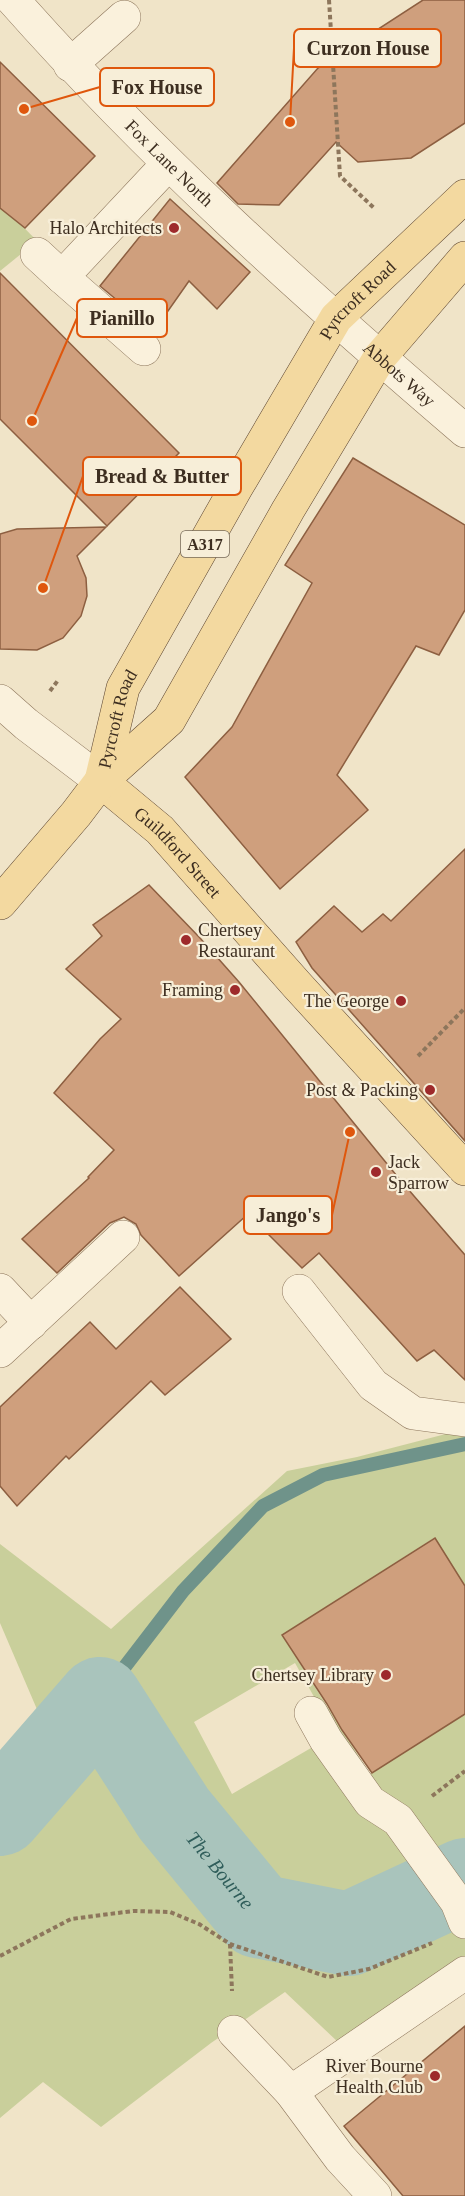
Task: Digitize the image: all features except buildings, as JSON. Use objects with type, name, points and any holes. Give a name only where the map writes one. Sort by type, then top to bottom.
[{"type":"main road","name":"Pyrcroft Road","points":[[101,781],[123,688],[236,488],[336,318],[465,196]]},
{"type":"main road","name":"Pyrcroft Road","points":[[101,781],[169,720],[288,510],[380,357],[465,258]]},
{"type":"main road","name":"A317","points":[[0,903],[101,781]]},
{"type":"main road","name":"Guildford Street","points":[[101,781],[160,830],[297,985],[465,1169]]},
{"type":"street","name":"Fox Lane North","points":[[13,0],[70,64],[168,164],[336,318]]},
{"type":"street","points":[[70,64],[124,17]]},
{"type":"street","points":[[62,277],[168,164]]},
{"type":"street","points":[[36,254],[144,349]]},
{"type":"street","name":"Abbots Way","points":[[336,318],[465,430]]},
{"type":"street","points":[[0,702],[101,781]]},
{"type":"street","points":[[0,1351],[123,1237]]},
{"type":"street","points":[[0,1290],[31,1323]]},
{"type":"street","points":[[299,1291],[373,1385],[413,1413],[465,1420]]},
{"type":"street","points":[[311,1713],[326,1740],[370,1802],[398,1820],[454,1901]]},
{"type":"street","points":[[291,2092],[465,1973]]},
{"type":"street","points":[[234,2032],[291,2092],[339,2158],[375,2196]]},
{"type":"path","points":[[329,0],[340,176],[374,208]]},
{"type":"path","points":[[391,1086],[465,1008]]},
{"type":"path","points":[[0,1956],[71,1919],[133,1911],[170,1912],[199,1924],[230,1944],[328,1977],[369,1969],[437,1940]]},
{"type":"path","points":[[230,1944],[234,2032]]},
{"type":"green space","points":[[0,203],[37,241],[0,271]]},
{"type":"green space","points":[[465,1429],[463,1449],[465,1449],[465,1586],[434,1538],[282,1635],[370,1774],[465,1714],[465,1965],[339,2043],[285,1992],[211,2043],[101,2127],[43,2082],[0,2118],[0,1762],[51,1742],[0,1623],[0,1544],[111,1629],[287,1471],[357,1457]],"holes":[[[295,1663],[335,1734],[232,1794],[194,1722]]]},
{"type":"waterway","name":"The Bourne","points":[[100,1699],[183,1591],[263,1506],[323,1475],[465,1444]]},
{"type":"waterway","name":"The Bourne","points":[[0,1814],[100,1699],[174,1814],[258,1916],[349,1934],[465,1880]]},
{"type":"place","name":"Fox House","points":[[24,109]]},
{"type":"place","name":"Curzon House","points":[[290,122]]},
{"type":"place","name":"Halo Architects","points":[[174,228]]},
{"type":"place","name":"Pianillo","points":[[32,421]]},
{"type":"place","name":"Bread & Butter","points":[[43,588]]},
{"type":"place","name":"Chertsey Restaurant","points":[[186,940]]},
{"type":"place","name":"Framing","points":[[235,990]]},
{"type":"place","name":"The George","points":[[401,1001]]},
{"type":"place","name":"Post & Packing","points":[[430,1090]]},
{"type":"place","name":"Jango's","points":[[350,1132]]},
{"type":"place","name":"Jack Sparrow","points":[[376,1172]]},
{"type":"place","name":"Chertsey Library","points":[[386,1675]]},
{"type":"place","name":"River Bourne Health Club","points":[[435,2076]]}]
